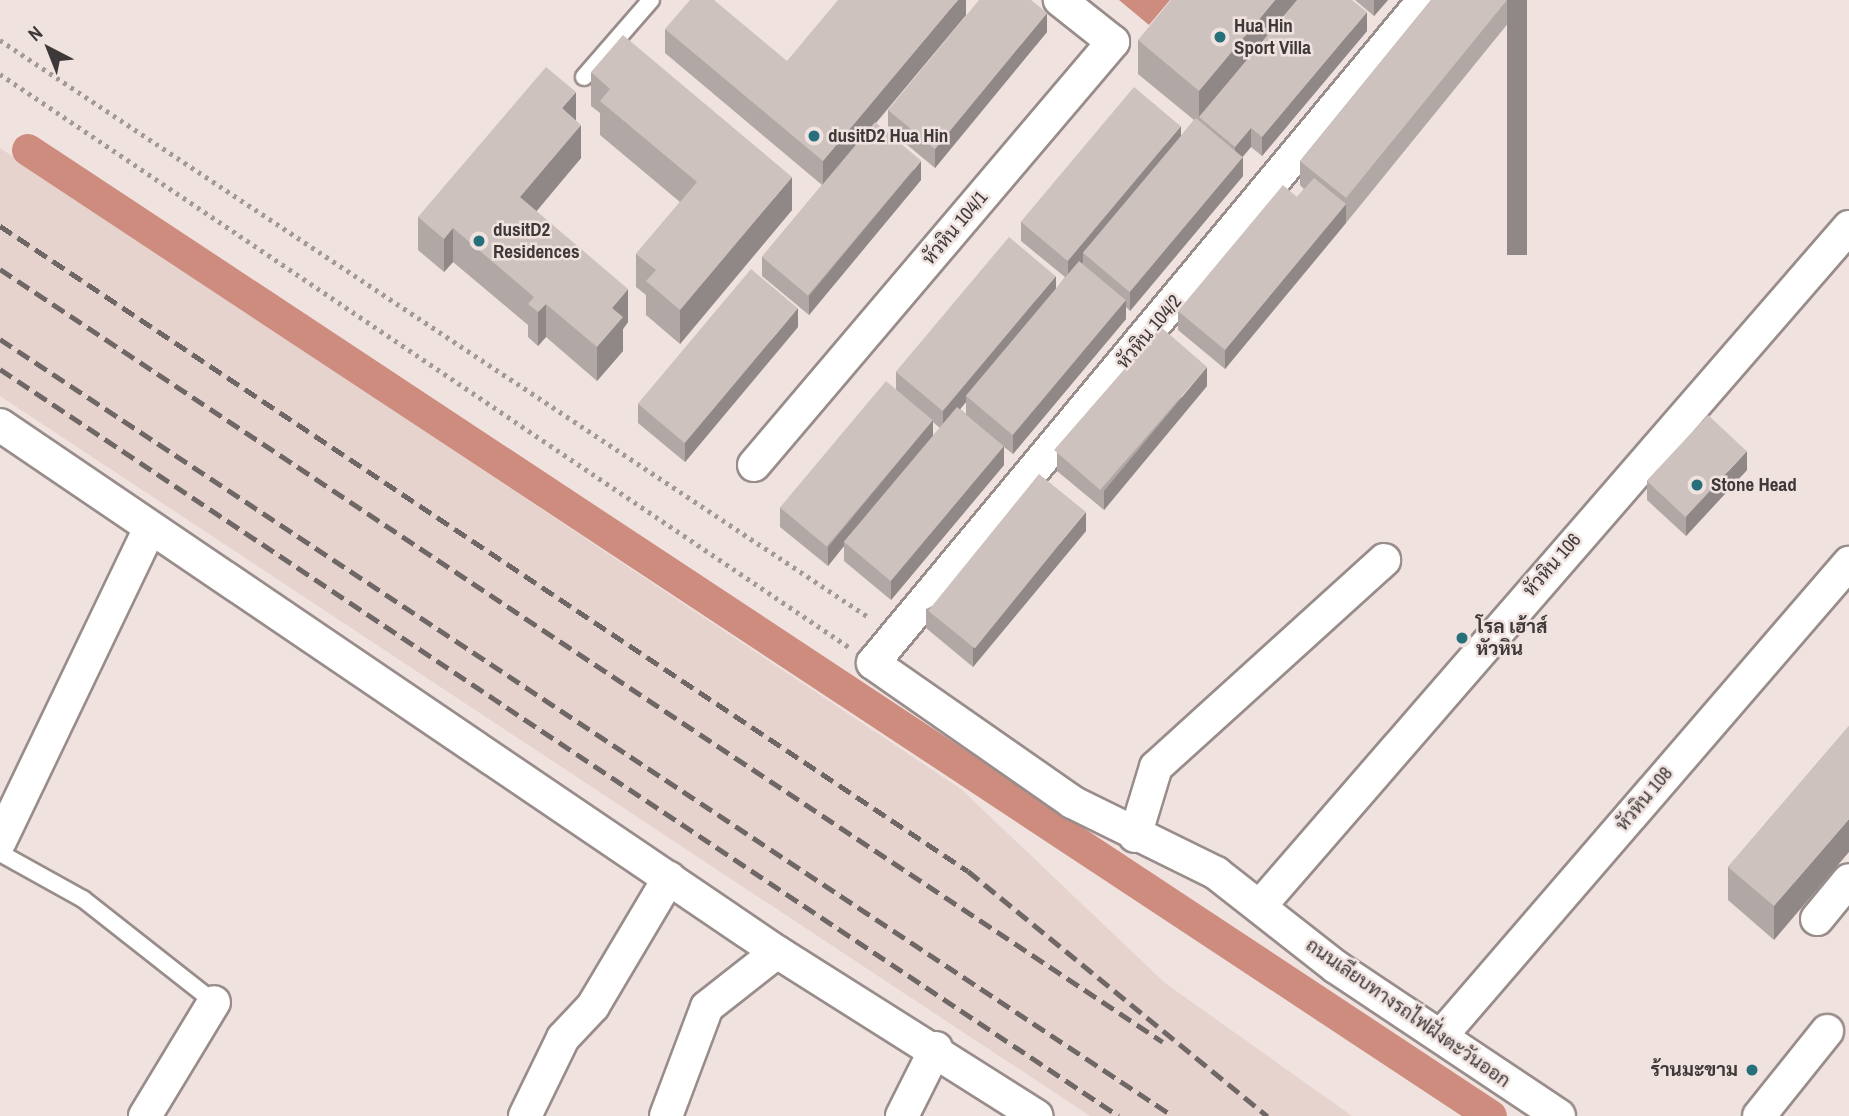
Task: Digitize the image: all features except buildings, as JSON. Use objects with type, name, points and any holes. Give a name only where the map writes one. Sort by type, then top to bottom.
[{"type":"street","name":"หัวหิน 104/1","points":[[754,465],[1113,42],[1060,0]]},
{"type":"street","name":"หัวหิน 104/2","points":[[873,663],[894,634],[1424,0]]},
{"type":"street","name":"หัวหิน 106","points":[[1260,906],[1849,227]]},
{"type":"street","points":[[0,425],[777,952],[936,1048],[1036,1116]]},
{"type":"street","points":[[0,841],[150,528]]},
{"type":"street","points":[[1135,836],[1156,767],[1384,560]]},
{"type":"street","name":"หัวหิน 108","points":[[1441,1037],[1849,563]]},
{"type":"street","name":"ถนนเลียบทางรถไฟฝั่งตะวันออก","points":[[873,663],[1072,802],[1135,836],[1216,873],[1441,1037],[1559,1116]]},
{"type":"street","points":[[525,1116],[563,1038],[593,1006],[669,878]]},
{"type":"street","points":[[1817,919],[1849,880]]},
{"type":"street","points":[[666,1116],[707,1007],[777,952]]},
{"type":"street","points":[[145,1116],[214,1002]]},
{"type":"street","points":[[1759,1116],[1827,1031]]},
{"type":"street","points":[[902,1116],[936,1048]]},
{"type":"lane","points":[[584,77],[651,0]]},
{"type":"lane","points":[[0,853],[83,899],[214,1002]]},
{"type":"path","points":[[0,40],[894,634]]},
{"type":"path","points":[[0,74],[873,663]]},
{"type":"shaded area","points":[[1119,0],[1170,0],[1149,25]]},
{"type":"shaded area","points":[[0,148],[961,789],[1165,983],[1352,1116],[1090,1116],[0,396]]},
{"type":"waterway","points":[[28,150],[1491,1116]]},
{"type":"railway","points":[[0,226],[968,871],[1267,1116]]},
{"type":"railway","points":[[0,269],[1163,1042]]},
{"type":"railway","points":[[0,339],[1173,1116]]},
{"type":"railway","points":[[0,369],[1119,1116]]},
{"type":"place","name":"Hua Hin Sport Villa","points":[[1220,37]]},
{"type":"place","name":"dusitD2 Hua Hin","points":[[814,136]]},
{"type":"place","name":"dusitD2 Residences","points":[[479,241]]},
{"type":"place","name":"Stone Head","points":[[1697,485]]},
{"type":"place","name":"โรล เฮ้าส์ หัวหิน","points":[[1462,638]]},
{"type":"place","name":"ร้านมะขาม","points":[[1752,1070]]}]
